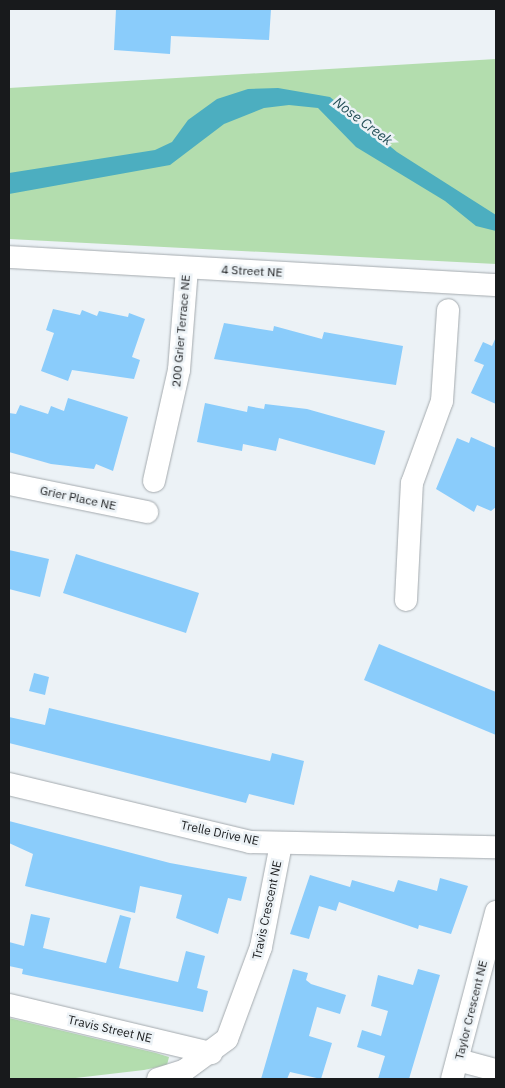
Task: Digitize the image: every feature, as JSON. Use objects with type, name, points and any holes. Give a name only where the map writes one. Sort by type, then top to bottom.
[{"type":"street","name":"4 Street NE","points":[[9,257],[496,285]]},
{"type":"street","name":"200 Grier Terrace NE","points":[[154,481],[179,370],[187,268]]},
{"type":"street","points":[[406,600],[412,483],[442,401],[448,310]]},
{"type":"street","name":"Grier Place NE","points":[[9,484],[147,512]]},
{"type":"street","name":"Trelle Drive NE","points":[[9,784],[250,842],[496,847]]},
{"type":"street","name":"Travis Crescent NE","points":[[158,1079],[211,1053],[227,1039],[242,1008],[261,947],[281,844]]},
{"type":"street","name":"Taylor Crescent NE","points":[[455,1070],[496,912]]},
{"type":"street","name":"Travis Street NE","points":[[9,1005],[211,1053]]},
{"type":"street","points":[[455,1070],[496,1070]]},
{"type":"green space","points":[[496,59],[496,264],[9,239],[9,88]]},
{"type":"green space","points":[[9,1018],[156,1053],[169,1057],[167,1065],[144,1070],[67,1079],[9,1079]]},
{"type":"water","points":[[278,88],[330,97],[397,152],[496,215],[496,231],[476,226],[445,201],[356,147],[318,108],[289,105],[264,108],[224,124],[170,165],[9,194],[9,173],[155,150],[172,142],[188,120],[217,99],[248,89]]},
{"type":"building","points":[[116,9],[271,9],[269,40],[171,36],[170,54],[114,50]]},
{"type":"building","points":[[53,309],[80,315],[82,310],[97,316],[99,311],[128,317],[129,313],[145,319],[132,357],[140,360],[134,379],[72,370],[68,381],[41,371],[54,333],[46,330]]},
{"type":"building","points":[[224,323],[273,331],[274,326],[322,339],[324,332],[403,346],[396,385],[214,359]]},
{"type":"building","points":[[496,337],[496,404],[471,393],[484,365],[474,361],[483,342],[492,346]]},
{"type":"building","points":[[68,398],[128,417],[113,471],[96,464],[94,469],[51,464],[9,452],[9,413],[16,414],[20,405],[48,414],[51,406],[64,411]]},
{"type":"building","points":[[205,403],[247,412],[248,406],[264,409],[265,404],[307,409],[385,431],[375,465],[279,438],[276,451],[243,444],[242,451],[197,442]]},
{"type":"building","points":[[471,437],[496,448],[496,507],[491,511],[477,505],[474,512],[436,489],[457,438],[469,443]]},
{"type":"building","points":[[9,550],[49,559],[40,597],[9,589]]},
{"type":"building","points":[[76,554],[199,593],[186,633],[63,593]]},
{"type":"building","points":[[379,644],[496,692],[496,735],[364,680]]},
{"type":"building","points":[[34,673],[49,677],[45,695],[29,691]]},
{"type":"building","points":[[49,708],[270,761],[272,753],[304,761],[294,805],[249,794],[246,803],[9,743],[9,717],[45,725]]},
{"type":"building","points":[[9,821],[170,863],[247,877],[241,901],[228,898],[218,934],[176,918],[182,895],[140,886],[135,913],[25,886],[33,854],[9,843]]},
{"type":"building","points":[[310,875],[350,887],[352,880],[394,892],[398,880],[437,891],[440,878],[468,886],[451,934],[419,925],[418,929],[339,902],[336,911],[319,906],[309,939],[290,934]]},
{"type":"building","points":[[31,914],[50,918],[43,948],[106,963],[120,915],[131,918],[119,968],[178,982],[186,951],[205,956],[197,988],[208,991],[203,1012],[22,974],[23,969],[9,966],[9,942],[24,946]]},
{"type":"building","points":[[293,969],[308,973],[306,980],[311,984],[346,995],[340,1014],[317,1007],[309,1036],[332,1043],[321,1079],[290,1072],[287,1079],[261,1079]]},
{"type":"building","points":[[418,969],[440,975],[409,1079],[378,1079],[385,1056],[357,1047],[362,1030],[381,1036],[388,1011],[371,1006],[378,975],[413,985]]},
{"type":"water label","name":"Nose Creek","points":[[363,121]]}]
